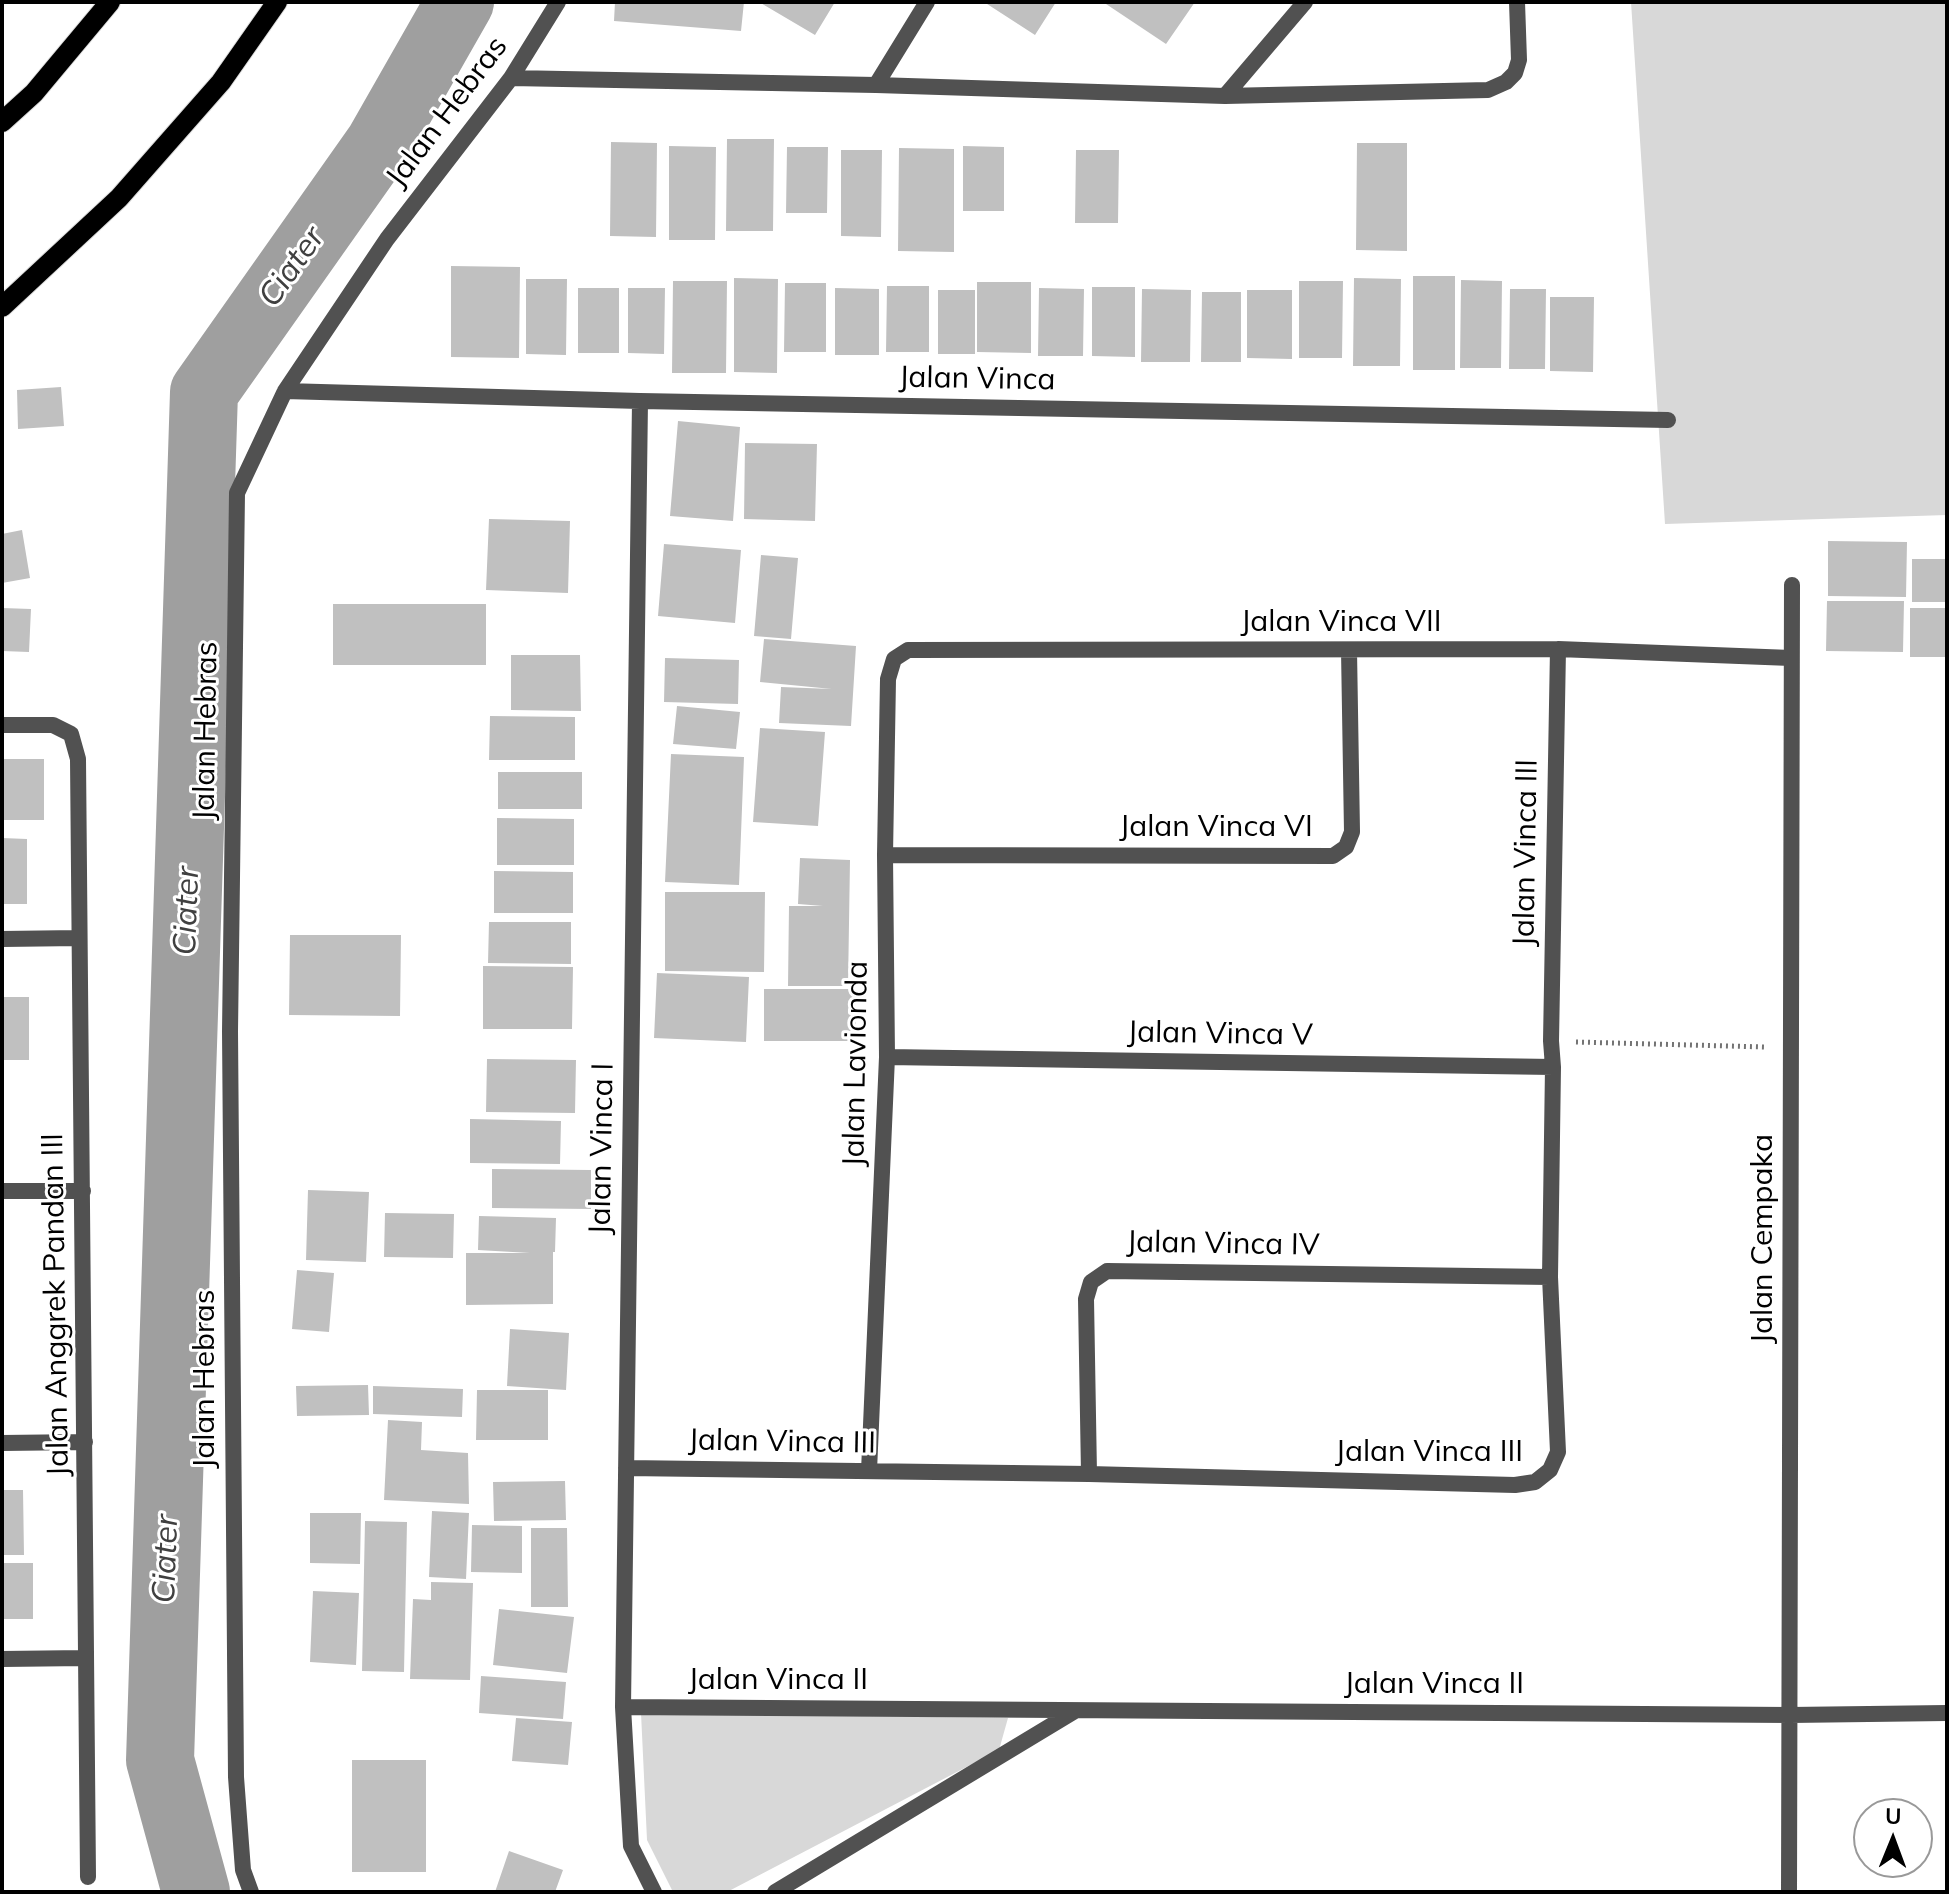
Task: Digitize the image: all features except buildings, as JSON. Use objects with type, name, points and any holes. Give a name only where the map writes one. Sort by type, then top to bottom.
[{"type":"main road","points":[[2,122],[34,93],[110,2]]},
{"type":"main road","points":[[2,307],[119,198],[221,82],[277,2]]},
{"type":"street","name":"Jalan Hebras","points":[[251,1892],[243,1870],[236,1777],[230,1031],[237,493],[285,391],[387,239],[511,78],[558,2]]},
{"type":"street","points":[[876,85],[927,2]]},
{"type":"street","points":[[1225,96],[1305,2]]},
{"type":"street","points":[[511,78],[1225,96],[1488,90],[1506,82],[1515,73],[1519,60],[1517,2]]},
{"type":"street","name":"Jalan Vinca","points":[[285,391],[640,401],[1668,420]]},
{"type":"street","name":"Jalan Vinca I","points":[[640,401],[623,1707],[631,1846],[654,1892]]},
{"type":"street","name":"Jalan Cempaka","points":[[1789,1892],[1792,585]]},
{"type":"street","name":"Jalan Vinca III","points":[[626,1468],[1089,1474],[1515,1485],[1535,1482],[1550,1470],[1558,1452],[1550,1277],[1558,649]]},
{"type":"street","name":"Jalan Vinca VII","points":[[894,659],[908,650],[1558,649],[1791,658]]},
{"type":"street","name":"Jalan Vinca VI","points":[[885,855],[1333,856],[1346,847],[1352,832],[1349,650]]},
{"type":"street","name":"Jalan Lavionda","points":[[869,1471],[887,1057],[885,855],[888,679],[894,659]]},
{"type":"street","name":"Jalan Anggrek Pandan III","points":[[2,725],[53,725],[71,734],[78,759],[88,1877]]},
{"type":"street","points":[[2,939],[79,938]]},
{"type":"street","name":"Jalan Vinca V","points":[[887,1057],[1553,1067]]},
{"type":"street","points":[[2,1191],[83,1191]]},
{"type":"street","name":"Jalan Vinca IV","points":[[1089,1474],[1086,1299],[1091,1282],[1107,1271],[1550,1277]]},
{"type":"street","points":[[2,1443],[85,1442]]},
{"type":"street","points":[[2,1659],[85,1658]]},
{"type":"street","name":"Jalan Vinca II","points":[[623,1707],[1790,1715],[1947,1713]]},
{"type":"street","points":[[775,1892],[1077,1710]]},
{"type":"path","points":[[1551,1041],[1791,1048]]},
{"type":"shaded area","points":[[1631,2],[1947,2],[1947,515],[1665,524]]},
{"type":"shaded area","points":[[641,1713],[1008,1718],[999,1750],[727,1892],[673,1892],[647,1840]]},
{"type":"waterway","name":"Ciater","points":[[196,1892],[160,1760],[204,392],[379,144],[460,2]]}]
